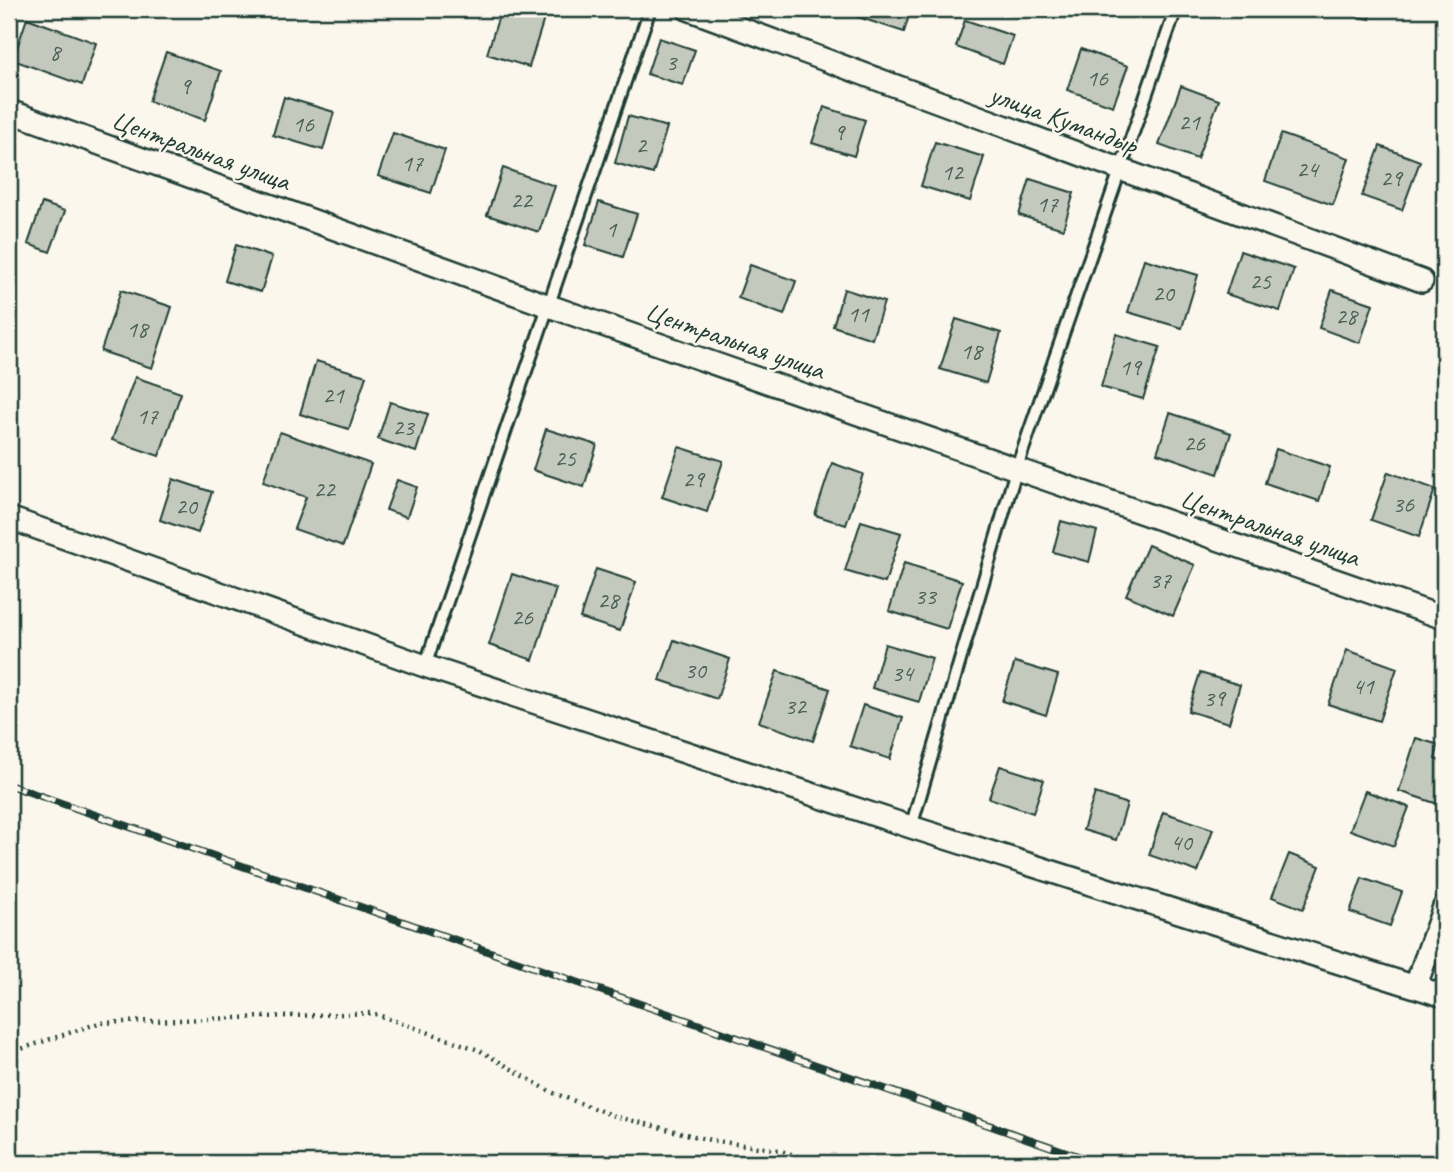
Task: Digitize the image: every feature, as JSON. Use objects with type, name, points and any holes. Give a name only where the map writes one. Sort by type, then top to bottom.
[{"type":"street","name":"улица Кумандыр","points":[[688,9],[1422,281]]},
{"type":"street","name":"Центральная улица","points":[[9,111],[549,306],[1444,618]]},
{"type":"street","points":[[9,518],[425,666],[911,827],[1444,996]]},
{"type":"street","points":[[1416,985],[1444,906]]},
{"type":"lane","points":[[425,666],[650,9]]},
{"type":"lane","points":[[911,827],[1017,467],[1176,9]]},
{"type":"path","points":[[9,1053],[99,1023],[372,1013],[479,1050],[551,1092],[614,1116],[710,1140],[778,1150],[819,1163]]},
{"type":"building","points":[[501,9],[547,9],[529,67],[487,54]]},
{"type":"building","points":[[854,9],[911,9],[904,32],[852,15]]},
{"type":"building","points":[[1327,9],[1372,9],[1370,19]]},
{"type":"building","points":[[27,18],[96,43],[82,85],[13,60]]},
{"type":"building","points":[[965,20],[1013,36],[1003,64],[956,47]]},
{"type":"building","points":[[659,38],[695,50],[683,85],[647,74]]},
{"type":"building","points":[[1081,49],[1128,66],[1113,106],[1067,90]]},
{"type":"building","points":[[166,52],[221,71],[205,120],[149,101]]},
{"type":"building","points":[[1181,86],[1219,100],[1197,159],[1159,145]]},
{"type":"building","points":[[284,97],[334,112],[323,150],[273,135]]},
{"type":"building","points":[[824,107],[865,120],[854,156],[812,143]]},
{"type":"building","points":[[628,116],[667,127],[653,174],[615,163]]},
{"type":"building","points":[[393,133],[445,150],[431,193],[378,176]]},
{"type":"building","points":[[1281,134],[1349,158],[1333,205],[1265,181]]},
{"type":"building","points":[[935,142],[984,157],[970,201],[921,186]]},
{"type":"building","points":[[1380,146],[1420,161],[1402,210],[1362,196]]},
{"type":"building","points":[[503,168],[555,186],[539,232],[487,215]]},
{"type":"building","points":[[1030,179],[1074,193],[1063,229],[1019,215]]},
{"type":"building","points":[[599,202],[637,214],[623,257],[585,245]]},
{"type":"building","points":[[42,203],[65,211],[50,252],[28,244]]},
{"type":"building","points":[[236,245],[272,257],[261,292],[225,281]]},
{"type":"building","points":[[1240,251],[1294,269],[1280,311],[1226,294]]},
{"type":"building","points":[[1144,259],[1198,275],[1182,328],[1128,312]]},
{"type":"building","points":[[750,265],[796,281],[784,315],[738,298]]},
{"type":"building","points":[[844,289],[884,302],[872,339],[833,326]]},
{"type":"building","points":[[121,290],[172,307],[152,368],[101,351]]},
{"type":"building","points":[[1332,290],[1373,304],[1360,343],[1319,328]]},
{"type":"building","points":[[956,319],[1001,333],[986,383],[940,369]]},
{"type":"building","points":[[1116,334],[1160,347],[1143,399],[1101,387]]},
{"type":"building","points":[[316,361],[366,376],[349,429],[300,414]]},
{"type":"building","points":[[135,377],[181,393],[159,456],[112,440]]},
{"type":"building","points":[[390,402],[428,414],[416,452],[378,439]]},
{"type":"building","points":[[1170,413],[1231,433],[1218,474],[1157,453]]},
{"type":"building","points":[[546,429],[597,445],[584,487],[533,470]]},
{"type":"building","points":[[280,432],[371,464],[343,546],[294,529],[306,497],[263,482]]},
{"type":"building","points":[[679,447],[723,461],[707,512],[662,497]]},
{"type":"building","points":[[1276,449],[1330,467],[1319,501],[1265,483]]},
{"type":"building","points":[[832,463],[863,474],[846,525],[815,515]]},
{"type":"building","points":[[1388,472],[1435,489],[1419,537],[1371,520]]},
{"type":"building","points":[[173,479],[212,492],[198,533],[160,520]]},
{"type":"building","points":[[397,480],[417,487],[407,517],[386,510]]},
{"type":"building","points":[[861,521],[901,533],[885,583],[845,571]]},
{"type":"building","points":[[1061,521],[1097,531],[1089,562],[1053,552]]},
{"type":"building","points":[[1148,545],[1195,565],[1173,616],[1126,595]]},
{"type":"building","points":[[904,563],[962,581],[947,629],[889,611]]},
{"type":"building","points":[[596,569],[636,582],[620,631],[580,618]]},
{"type":"building","points":[[512,574],[556,589],[533,660],[489,645]]},
{"type":"building","points":[[674,640],[730,659],[717,699],[660,680]]},
{"type":"building","points":[[885,644],[932,658],[919,702],[872,688]]},
{"type":"building","points":[[1347,650],[1397,668],[1379,721],[1328,704]]},
{"type":"building","points":[[1015,662],[1058,675],[1046,715],[1002,701]]},
{"type":"building","points":[[777,671],[830,689],[813,741],[759,722]]},
{"type":"building","points":[[1200,673],[1240,685],[1229,723],[1188,711]]},
{"type":"building","points":[[863,705],[903,718],[890,759],[850,746]]},
{"type":"building","points":[[1416,738],[1439,745],[1435,759],[1444,762],[1444,806],[1399,791]]},
{"type":"building","points":[[1000,766],[1044,780],[1033,813],[989,798]]},
{"type":"building","points":[[1365,791],[1409,807],[1394,846],[1350,830]]},
{"type":"building","points":[[1095,793],[1127,804],[1116,840],[1083,830]]},
{"type":"building","points":[[1163,812],[1213,829],[1198,872],[1149,855]]},
{"type":"building","points":[[1289,854],[1320,866],[1303,909],[1272,897]]},
{"type":"building","points":[[1362,878],[1402,892],[1390,926],[1350,912]]},
{"type":"railway","points":[[9,785],[1098,1163]]}]
